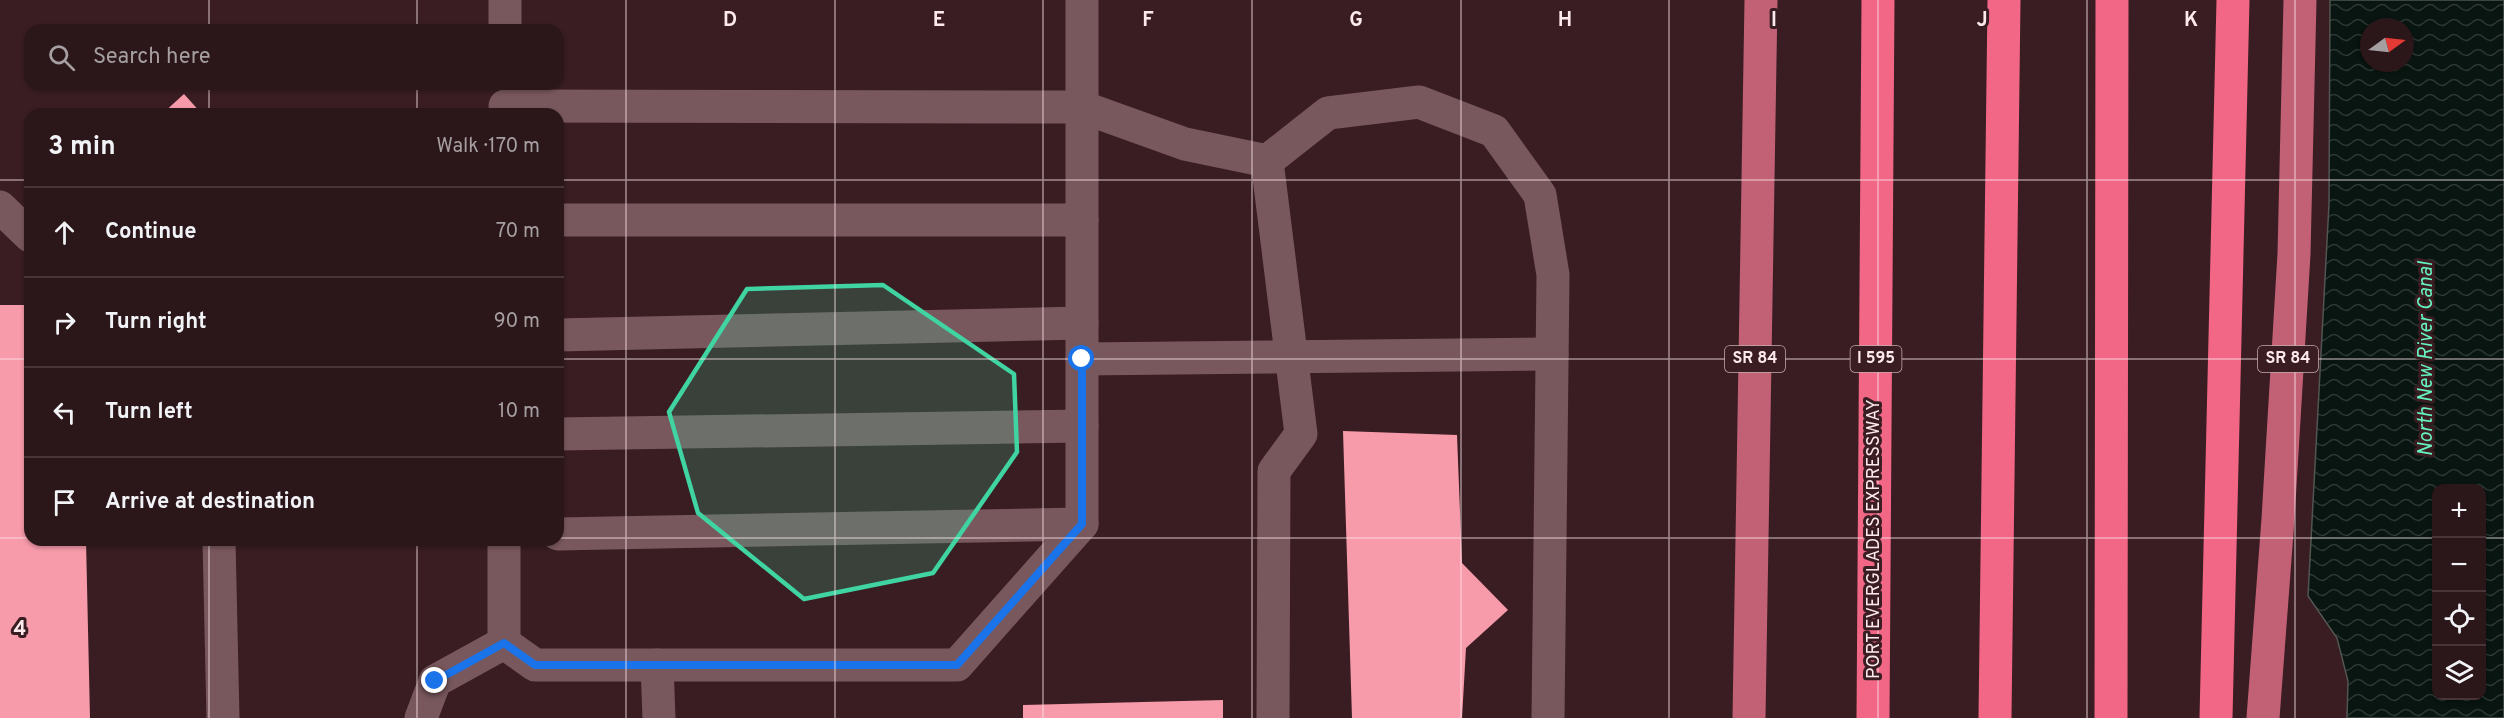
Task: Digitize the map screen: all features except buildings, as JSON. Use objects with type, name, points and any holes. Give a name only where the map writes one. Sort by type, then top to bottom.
[{"type":"highway","name":"PORT EVERGLADES EXPRESSWAY","points":[[1873,718],[1878,0]]},
{"type":"highway","points":[[1995,718],[2004,0]]},
{"type":"highway","points":[[2111,718],[2112,0]]},
{"type":"highway","points":[[2216,718],[2233,0]]},
{"type":"main road","name":"SR 84","points":[[1749,718],[1761,0]]},
{"type":"main road","name":"SR 84","points":[[2263,718],[2279,507],[2294,254],[2300,0]]},
{"type":"lane","points":[[505,0],[505,24]]},
{"type":"lane","points":[[504,643],[535,665],[957,665],[1082,524],[1082,0]]},
{"type":"lane","points":[[505,101],[1082,107],[1185,144],[1267,161],[1328,113],[1419,102],[1494,131],[1540,195],[1553,275],[1548,718]]},
{"type":"lane","points":[[1267,161],[1301,434],[1274,471],[1273,718]]},
{"type":"lane","points":[[0,207],[24,230]]},
{"type":"lane","points":[[564,220],[1082,220]]},
{"type":"lane","points":[[564,335],[1082,323]]},
{"type":"lane","points":[[1082,359],[1552,354]]},
{"type":"lane","points":[[564,434],[1082,426]]},
{"type":"lane","points":[[564,534],[1082,524]]},
{"type":"lane","points":[[219,546],[223,718]]},
{"type":"lane","points":[[504,546],[504,643]]},
{"type":"lane","points":[[420,718],[435,681],[504,643]]},
{"type":"lane","points":[[657,665],[659,718]]},
{"type":"highlighted area","points":[[883,285],[1014,374],[1017,452],[933,573],[804,599],[698,513],[669,412],[747,289]]},
{"type":"water","name":"North New River Canal","points":[[2330,0],[2504,0],[2504,718],[2347,718],[2348,681],[2337,638],[2308,596],[2329,204]]},
{"type":"route","points":[[435,681],[504,643],[535,665],[957,665],[1082,524],[1082,359]]}]
